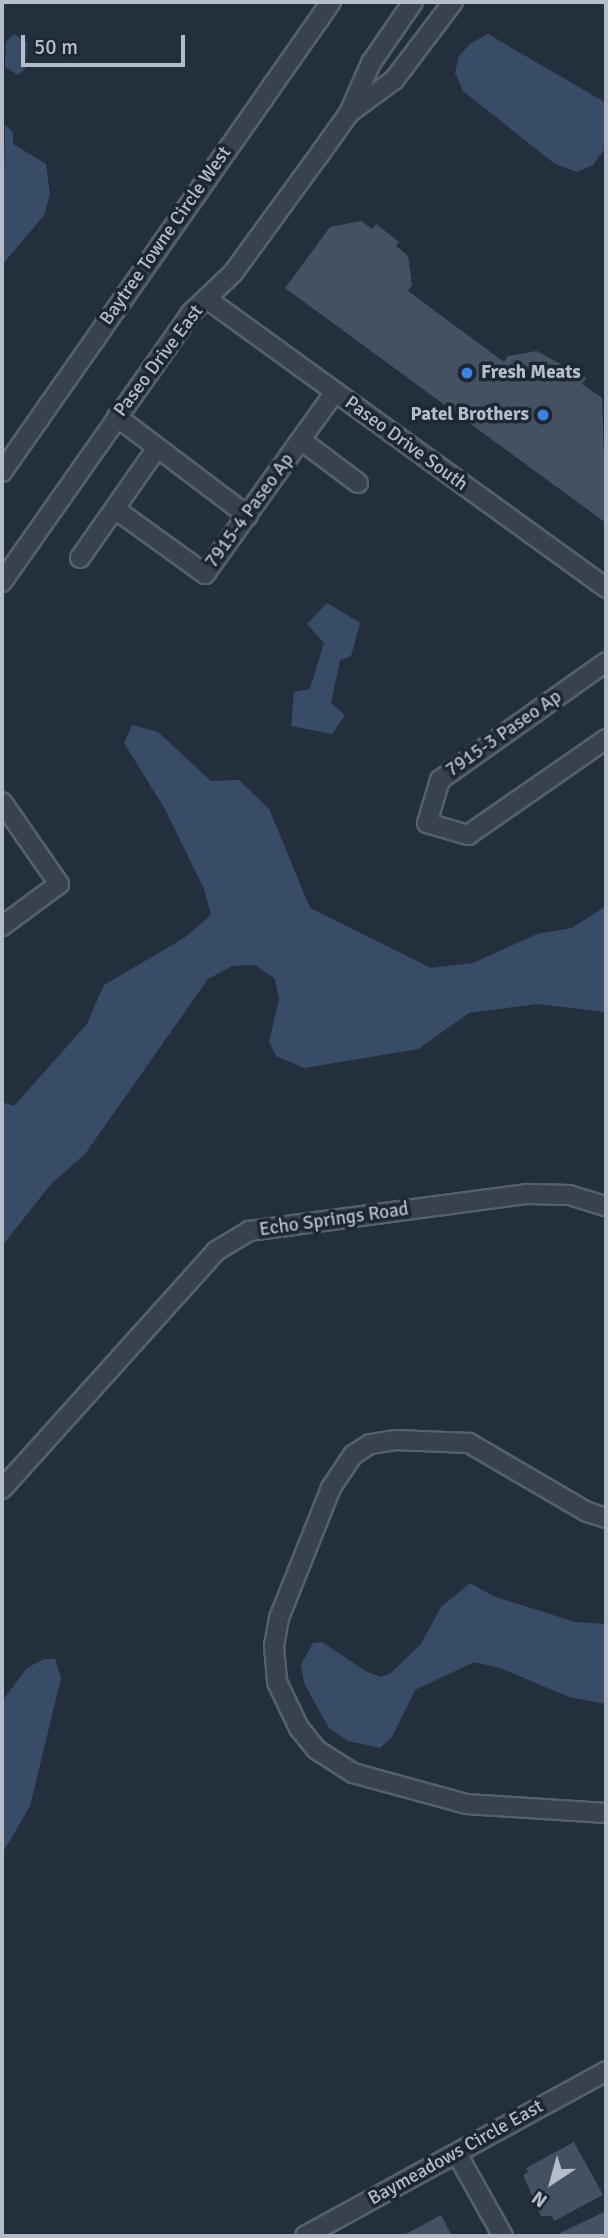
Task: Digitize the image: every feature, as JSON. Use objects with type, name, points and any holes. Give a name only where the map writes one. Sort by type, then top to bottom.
[{"type":"street","name":"Baytree Towne Circle West","points":[[2,472],[331,2]]},
{"type":"street","name":"Paseo Drive East","points":[[2,582],[191,313],[233,272],[349,113],[371,63],[413,2]]},
{"type":"street","name":"Paseo Drive East","points":[[349,113],[394,80],[453,2]]},
{"type":"street","name":"Paseo Drive South","points":[[207,299],[606,588]]},
{"type":"street","name":"7915-4 Paseo Ap","points":[[115,509],[205,574],[335,392]]},
{"type":"street","points":[[117,417],[248,516]]},
{"type":"street","points":[[302,441],[358,483]]},
{"type":"street","points":[[80,558],[157,448]]},
{"type":"street","name":"7915-3 Paseo Ap","points":[[606,662],[440,780],[427,823],[468,835],[606,739]]},
{"type":"street","points":[[2,802],[59,884],[5,917]]},
{"type":"street","name":"Echo Springs Road","points":[[2,1489],[216,1251],[249,1231],[528,1194],[569,1195],[606,1206]]},
{"type":"street","points":[[606,1518],[587,1512],[470,1443],[420,1439],[370,1444],[353,1455],[331,1488],[279,1618],[274,1646],[277,1682],[299,1728],[317,1749],[353,1773],[466,1804],[606,1813]]},
{"type":"street","name":"Baymeadows Circle East","points":[[305,2236],[606,2071]]},
{"type":"street","points":[[457,2154],[503,2236]]},
{"type":"water","points":[[14,34],[27,43],[25,69],[18,75],[5,67],[6,42]]},
{"type":"water","points":[[488,34],[606,103],[606,147],[593,165],[577,172],[555,164],[463,91],[455,73],[459,56],[471,43]]},
{"type":"water","points":[[5,125],[13,132],[13,144],[46,164],[50,194],[44,215],[2,265]]},
{"type":"water","points":[[327,603],[360,623],[351,656],[340,660],[331,703],[345,715],[332,734],[291,726],[294,692],[310,689],[324,643],[307,624]]},
{"type":"water","points":[[132,725],[158,732],[211,781],[239,780],[269,809],[310,908],[431,968],[473,963],[537,934],[572,928],[606,906],[606,1012],[537,1004],[469,1013],[418,1049],[304,1068],[276,1056],[269,1042],[279,999],[275,979],[255,965],[232,966],[208,979],[85,1154],[51,1184],[2,1246],[2,1102],[14,1106],[87,1024],[104,985],[184,938],[211,915],[204,889],[165,809],[124,743]]},
{"type":"water","points":[[470,1583],[493,1596],[575,1622],[606,1624],[606,1704],[569,1697],[500,1668],[474,1662],[415,1690],[392,1737],[380,1748],[348,1741],[329,1728],[304,1683],[301,1665],[313,1643],[322,1642],[367,1672],[381,1677],[391,1673],[421,1644],[441,1607]]},
{"type":"water","points":[[44,1659],[55,1659],[61,1678],[30,1806],[2,1854],[2,1701],[27,1668]]},
{"type":"building","points":[[361,221],[372,229],[376,224],[399,242],[396,246],[408,256],[412,285],[408,291],[504,362],[508,356],[537,351],[586,378],[582,384],[602,398],[606,523],[285,288],[330,227]]},
{"type":"building","points":[[574,2142],[603,2195],[554,2221],[552,2216],[541,2216],[523,2175],[528,2172],[526,2168]]},
{"type":"building","points":[[606,2211],[606,2236],[554,2236]]},
{"type":"building","points":[[441,2215],[452,2236],[402,2236]]},
{"type":"place","name":"Fresh Meats","points":[[467,373]]},
{"type":"place","name":"Patel Brothers","points":[[543,415]]}]
